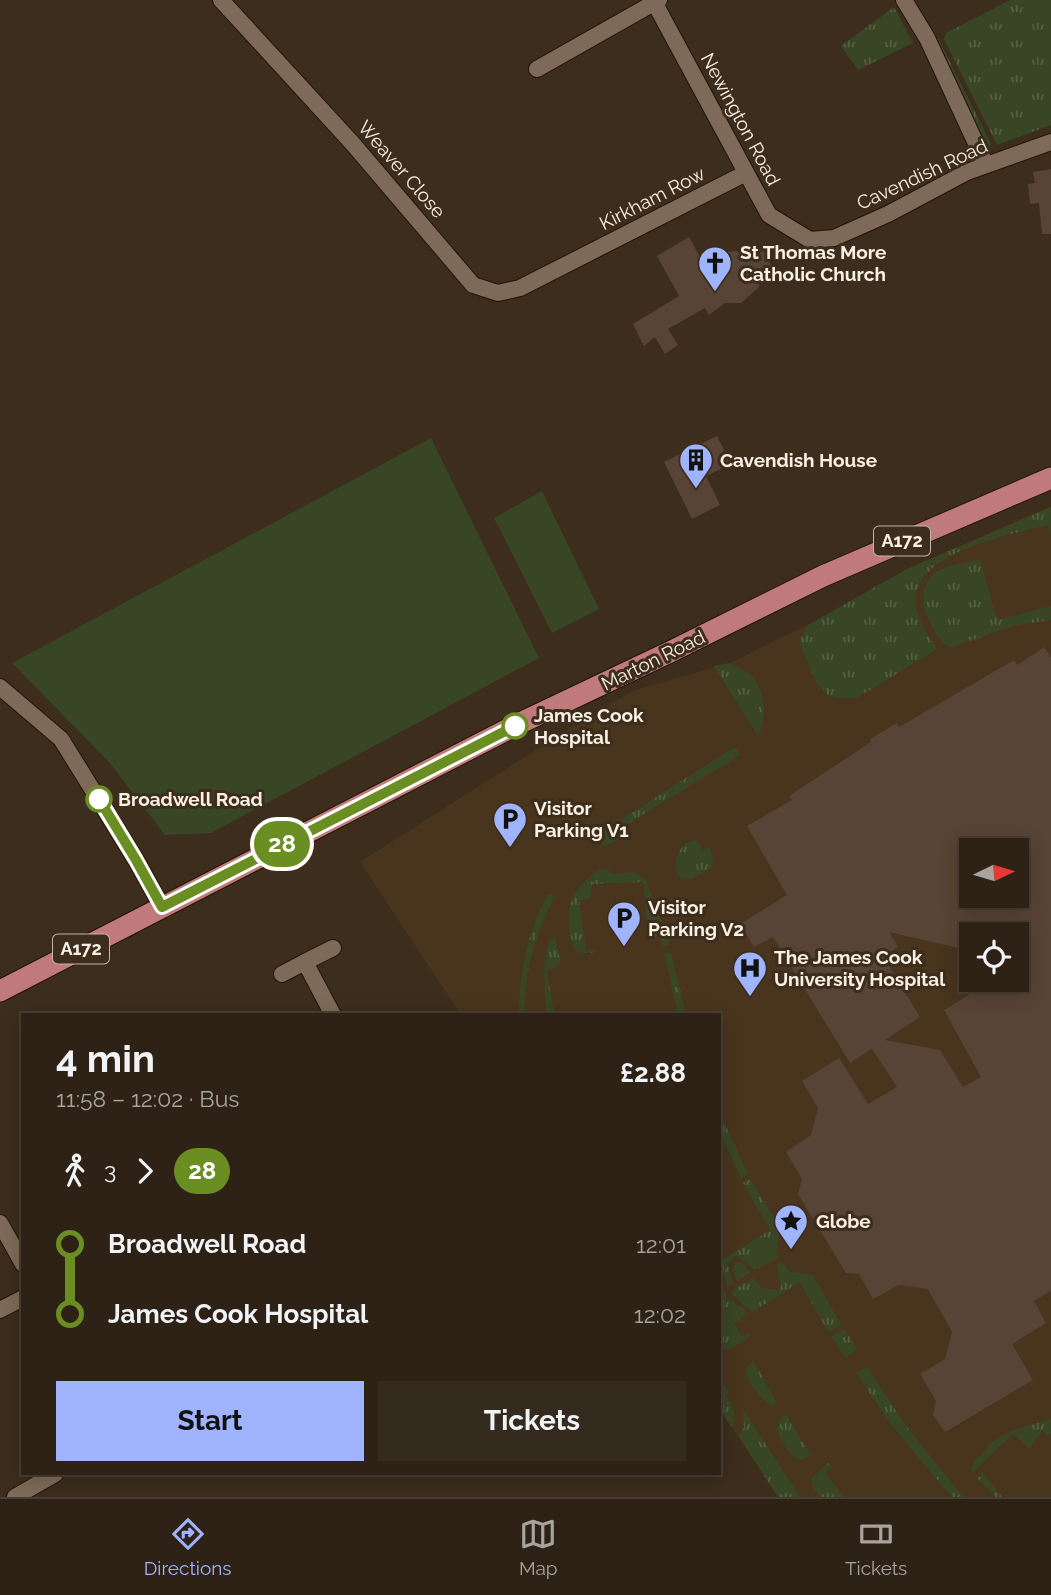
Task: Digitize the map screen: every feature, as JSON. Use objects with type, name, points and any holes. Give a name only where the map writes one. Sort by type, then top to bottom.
[{"type":"main road","name":"Marton Road","points":[[0,991],[514,726],[672,652],[755,609],[929,529],[1051,478]]},
{"type":"street","name":"Weaver Close","points":[[221,0],[353,144],[473,285],[498,293],[520,288],[577,260]]},
{"type":"street","points":[[904,0],[926,38],[986,165]]},
{"type":"street","points":[[537,69],[655,1]]},
{"type":"street","name":"Newington Road","points":[[655,1],[769,215],[810,240]]},
{"type":"street","name":"Cavendish Road","points":[[810,240],[834,238],[888,214],[967,172],[1051,142]]},
{"type":"street","name":"Kirkham Row","points":[[577,260],[746,173]]},
{"type":"street","points":[[2,692],[61,739],[162,907]]},
{"type":"street","points":[[282,974],[333,948]]},
{"type":"street","points":[[305,962],[332,1013]]},
{"type":"street","points":[[0,1223],[21,1260]]},
{"type":"street","points":[[0,1310],[21,1299]]},
{"type":"street","points":[[15,1497],[53,1475]]},
{"type":"shaded area","name":"The James Cook University Hospital","points":[[1051,506],[1051,1497],[778,1497],[721,1411],[721,1013],[460,1013],[360,862],[578,723],[635,690],[730,663],[822,618],[905,570]]},
{"type":"green space","points":[[1010,0],[1051,0],[1051,125],[997,145],[944,39],[946,33]]},
{"type":"green space","points":[[894,7],[913,43],[858,70],[841,46]]},
{"type":"green space","points":[[938,38],[991,144],[990,148],[985,144],[934,40]]},
{"type":"green space","points":[[431,438],[539,658],[211,833],[165,835],[109,762],[12,663]]},
{"type":"green space","points":[[542,491],[599,609],[552,633],[494,518]]},
{"type":"green space","points":[[1051,507],[1051,533],[1048,525],[1010,534],[965,549],[928,572],[918,587],[916,606],[921,623],[937,649],[857,698],[829,696],[817,684],[799,642],[808,625],[905,570]]},
{"type":"green space","points":[[980,560],[997,620],[1051,606],[1051,620],[1013,626],[952,647],[944,644],[928,617],[923,597],[925,587],[942,569]]},
{"type":"green space","points":[[730,663],[751,676],[761,691],[764,715],[758,736],[714,666]]},
{"type":"green space","points":[[735,747],[740,755],[634,820],[615,842],[604,847],[597,837],[601,832]]},
{"type":"green space","points":[[696,839],[702,850],[710,847],[713,861],[711,868],[692,879],[679,877],[676,865],[678,854],[685,844]]},
{"type":"green space","points":[[604,868],[615,874],[634,872],[646,880],[670,944],[662,946],[660,936],[648,938],[644,882],[592,884],[590,899],[579,900],[586,950],[596,949],[595,952],[587,953],[574,949],[569,919],[571,904],[587,879]]},
{"type":"green space","points":[[548,894],[555,896],[532,954],[526,984],[525,1013],[519,1013],[526,953]]},
{"type":"green space","points":[[555,936],[561,964],[547,971],[554,1013],[546,1013],[544,965],[549,940]]},
{"type":"green space","points":[[671,952],[686,1013],[678,1013],[664,953]]},
{"type":"green space","points":[[721,1115],[748,1174],[741,1178],[721,1135]]},
{"type":"green space","points":[[750,1179],[780,1227],[776,1254],[779,1257],[755,1270],[736,1256],[728,1264],[733,1283],[727,1287],[721,1261],[770,1230],[743,1183]]},
{"type":"green space","points":[[735,1262],[740,1262],[751,1272],[737,1281],[733,1270]]},
{"type":"green space","points":[[783,1263],[790,1272],[813,1275],[841,1325],[828,1332],[800,1282],[752,1312],[730,1292],[753,1278],[762,1288],[778,1290],[781,1287],[777,1264]]},
{"type":"green space","points":[[721,1285],[728,1298],[744,1309],[747,1315],[734,1323],[741,1336],[752,1332],[747,1339],[728,1350],[721,1348]]},
{"type":"green space","points":[[844,1329],[857,1349],[845,1358],[831,1336]]},
{"type":"green space","points":[[753,1360],[777,1403],[772,1406],[758,1394],[749,1381],[746,1371]]},
{"type":"green space","points":[[867,1367],[906,1426],[963,1497],[953,1497],[944,1488],[890,1423],[856,1373]]},
{"type":"green space","points":[[721,1381],[729,1392],[726,1395],[734,1415],[732,1428],[721,1411]]},
{"type":"green space","points":[[743,1409],[800,1497],[778,1497],[738,1435],[744,1428]]},
{"type":"green space","points":[[786,1415],[811,1455],[800,1460],[783,1444],[778,1433],[778,1422]]},
{"type":"green space","points":[[1051,1419],[1051,1433],[1048,1436],[1043,1430],[1029,1449],[1013,1434],[971,1471],[973,1462],[988,1449],[987,1445],[1010,1432]]},
{"type":"green space","points":[[828,1463],[832,1466],[825,1472],[843,1497],[820,1497],[813,1487],[812,1478]]},
{"type":"green space","points":[[982,1472],[1002,1497],[996,1497],[977,1478]]},
{"type":"building","points":[[1051,169],[1051,234],[1042,234],[1039,203],[1030,204],[1028,184],[1035,183],[1033,172]]},
{"type":"building","name":"St Thomas More Catholic Church","points":[[689,237],[706,268],[727,252],[735,251],[749,256],[764,251],[772,267],[762,276],[758,288],[741,303],[725,303],[709,315],[705,308],[668,329],[678,345],[665,354],[655,337],[644,346],[633,324],[679,296],[657,256]]},
{"type":"building","name":"Cavendish House","points":[[717,436],[731,464],[706,476],[720,505],[692,519],[664,462]]},
{"type":"building","points":[[1044,647],[1051,658],[1051,1291],[1034,1301],[1046,1323],[1012,1344],[1033,1380],[945,1432],[933,1415],[936,1401],[920,1374],[945,1359],[952,1332],[928,1289],[899,1285],[873,1299],[859,1274],[846,1273],[798,1194],[802,1179],[786,1152],[811,1135],[818,1108],[802,1081],[839,1058],[868,1104],[897,1087],[872,1049],[850,1063],[773,937],[754,947],[740,924],[787,895],[747,826],[792,800],[789,796],[871,742],[870,739],[897,723],[899,727],[1014,660],[1017,665]],"holes":[[[959,922],[1029,922],[1029,992],[973,992],[944,1010],[981,1077],[963,1087],[940,1050],[885,1040],[920,1017],[883,956],[898,947],[889,932],[959,948]]]},
{"type":"bus line","name":"28","points":[[99,799],[162,907],[515,726]]},
{"type":"place","name":"St Thomas More Catholic Church","points":[[715,293]]},
{"type":"place","name":"Cavendish House","points":[[696,490]]},
{"type":"place","name":"James Cook Hospital","points":[[515,726]]},
{"type":"place","name":"Broadwell Road","points":[[99,799]]},
{"type":"place","name":"Visitor Parking V1","points":[[510,849]]},
{"type":"place","name":"Visitor Parking V2","points":[[624,948]]},
{"type":"place","name":"The James Cook University Hospital","points":[[750,998]]},
{"type":"place","name":"Globe","points":[[791,1251]]}]
